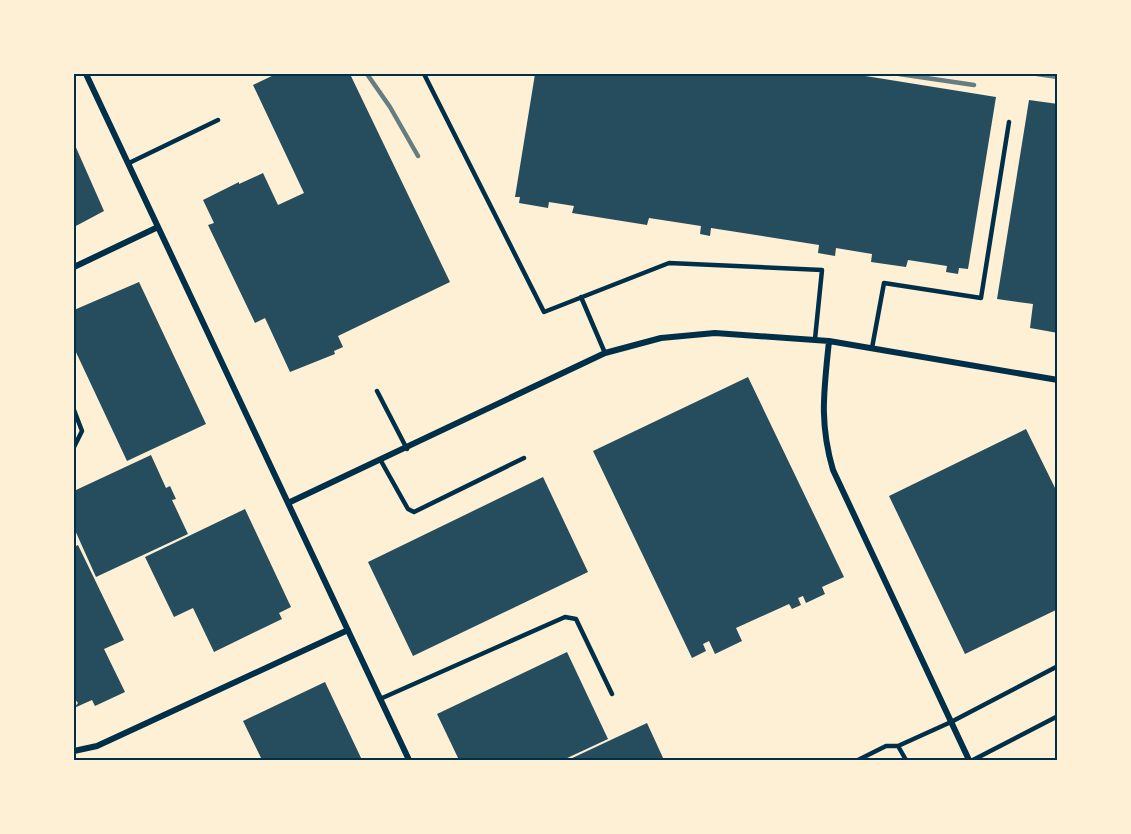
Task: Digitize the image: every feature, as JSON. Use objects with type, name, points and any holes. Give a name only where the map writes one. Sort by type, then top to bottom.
[{"type":"street","points":[[86,74],[409,760]]},
{"type":"street","points":[[74,267],[158,227]]},
{"type":"street","points":[[288,503],[407,449],[605,353],[661,339],[715,333],[815,339],[1058,380]]},
{"type":"street","points":[[829,341],[823,412],[824,440],[833,470],[971,760]]},
{"type":"street","points":[[74,751],[97,746],[348,630]]},
{"type":"lane","points":[[424,74],[544,312],[669,263],[822,270],[815,339]]},
{"type":"lane","points":[[129,163],[219,120]]},
{"type":"lane","points":[[872,348],[884,283],[981,298],[1009,122]]},
{"type":"lane","points":[[581,297],[605,353]]},
{"type":"lane","points":[[376,391],[407,449]]},
{"type":"lane","points":[[74,410],[82,431],[74,447]]},
{"type":"lane","points":[[381,461],[408,509],[414,512],[524,458]]},
{"type":"lane","points":[[380,699],[565,617],[576,619],[612,694]]},
{"type":"lane","points":[[858,760],[886,746],[898,746],[951,722],[1058,666]]},
{"type":"lane","points":[[971,760],[1058,716]]},
{"type":"lane","points":[[898,746],[906,760]]},
{"type":"building","points":[[276,74],[350,74],[450,282],[338,336],[343,347],[334,351],[335,354],[290,372],[265,318],[255,323],[208,225],[214,223],[203,200],[263,173],[278,205],[304,193],[253,85]]},
{"type":"building","points":[[535,74],[853,74],[996,97],[968,269],[959,268],[958,274],[946,272],[947,266],[908,260],[906,267],[871,262],[872,254],[836,248],[835,256],[818,253],[819,245],[711,228],[710,236],[700,234],[701,226],[649,218],[647,225],[572,213],[574,206],[549,202],[548,208],[519,203],[520,197],[515,197]]},
{"type":"building","points":[[1029,100],[1058,104],[1058,333],[1030,328],[1033,304],[997,299]]},
{"type":"building","points":[[74,143],[104,211],[74,227]]},
{"type":"building","points":[[139,282],[206,424],[127,461],[74,348],[74,310]]},
{"type":"building","points":[[748,377],[844,577],[822,587],[825,594],[806,603],[803,596],[798,598],[801,605],[792,609],[789,604],[736,628],[742,641],[715,654],[709,641],[703,644],[706,651],[692,658],[593,451]]},
{"type":"building","points":[[1026,429],[1058,494],[1058,609],[965,654],[889,496]]},
{"type":"building","points":[[151,455],[166,488],[170,486],[176,499],[172,500],[188,534],[96,577],[74,528],[74,484],[76,490]]},
{"type":"building","points":[[543,477],[588,572],[413,656],[368,562]]},
{"type":"building","points":[[245,509],[291,607],[279,613],[282,619],[214,652],[193,608],[174,617],[145,557]]},
{"type":"building","points":[[78,545],[124,640],[104,649],[125,692],[95,706],[92,700],[74,708],[78,703],[74,698],[74,547]]},
{"type":"building","points":[[567,652],[608,739],[563,760],[459,760],[437,714]]},
{"type":"building","points":[[325,682],[362,760],[262,760],[243,721]]},
{"type":"building","points":[[647,723],[664,760],[568,760]]},
{"type":"railway","points":[[367,74],[390,107],[418,156]]},
{"type":"railway","points":[[899,74],[974,85]]},
{"type":"railway","points":[[1037,74],[1058,77]]}]
